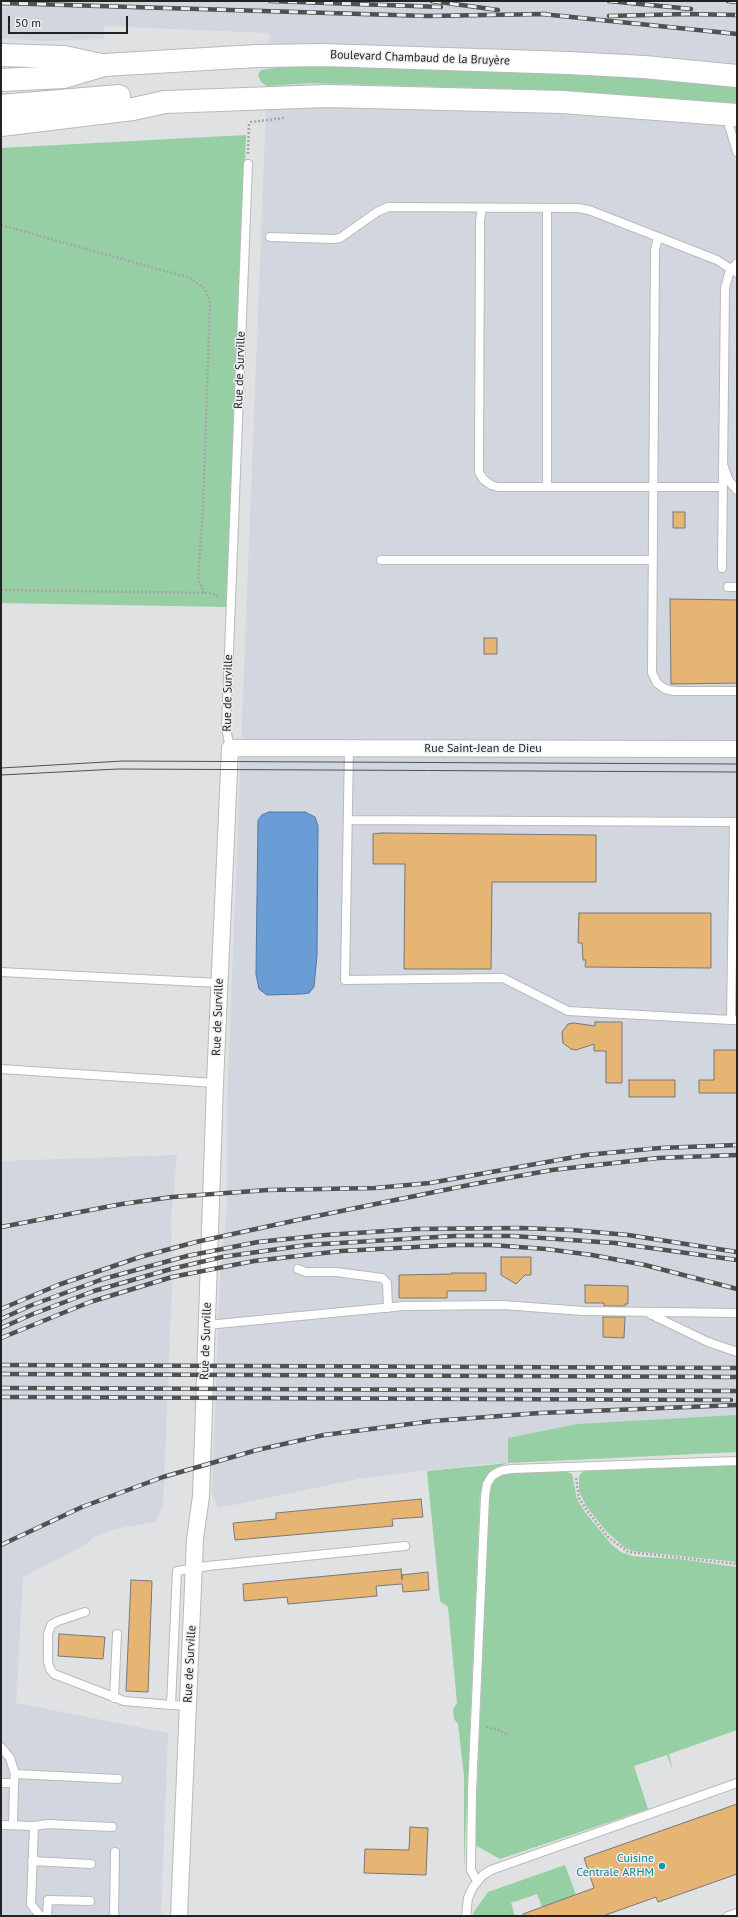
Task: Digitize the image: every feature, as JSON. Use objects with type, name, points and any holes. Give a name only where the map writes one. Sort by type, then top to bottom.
[{"type":"main road","points":[[1,55],[64,57],[104,65]]},
{"type":"main road","name":"Boulevard Chambaud de la Bruyère","points":[[104,65],[257,56],[323,55],[569,63],[644,67],[737,76]]},
{"type":"main road","points":[[1,80],[64,77],[104,65]]},
{"type":"main road","points":[[1,106],[132,95],[165,102]]},
{"type":"main road","points":[[1,125],[133,109],[165,102],[237,98],[335,96],[562,102],[732,114]]},
{"type":"street","name":"Rue Saint-Jean de Dieu","points":[[230,748],[737,749]]},
{"type":"street","name":"Rue de Surville","points":[[179,1916],[195,1539],[201,1496],[215,1082],[230,748]]},
{"type":"lane","points":[[732,114],[737,152]]},
{"type":"lane","name":"Rue de Surville","points":[[230,748],[226,728],[248,164]]},
{"type":"lane","points":[[270,237],[340,238],[378,212],[388,208],[547,208],[589,210],[717,260],[734,271]]},
{"type":"lane","points":[[482,208],[480,222],[479,472],[483,479],[491,485],[498,487],[721,487]]},
{"type":"lane","points":[[547,208],[547,487]]},
{"type":"lane","points":[[658,237],[655,250],[652,487],[652,673],[657,684],[665,689],[674,691],[736,691]]},
{"type":"lane","points":[[722,568],[721,487],[723,320],[725,288],[737,263]]},
{"type":"lane","points":[[722,462],[729,481],[737,490]]},
{"type":"lane","points":[[381,560],[653,560]]},
{"type":"lane","points":[[728,587],[737,587]]},
{"type":"lane","points":[[348,820],[735,822],[734,1020],[568,1011],[503,978],[345,980],[349,748]]},
{"type":"lane","points":[[1,972],[219,983]]},
{"type":"lane","points":[[1,1069],[215,1082]]},
{"type":"lane","points":[[298,1269],[306,1272],[341,1273],[382,1278],[387,1283],[388,1308]]},
{"type":"lane","points":[[207,1325],[404,1306],[503,1305],[583,1311],[737,1313]]},
{"type":"lane","points":[[648,1313],[708,1342],[737,1352]]},
{"type":"lane","points":[[478,1881],[471,1870],[475,1727],[484,1497],[492,1476],[500,1471],[576,1466],[737,1461]]},
{"type":"lane","points":[[171,1705],[176,1572],[194,1568],[405,1546]]},
{"type":"lane","points":[[85,1612],[58,1621],[51,1625],[48,1634],[48,1662],[50,1669],[60,1677],[124,1701],[188,1706]]},
{"type":"lane","points":[[114,1698],[117,1634]]},
{"type":"lane","points":[[1,1747],[10,1758],[15,1774],[13,1825]]},
{"type":"lane","points":[[1,1758],[10,1758]]},
{"type":"lane","points":[[15,1774],[118,1779]]},
{"type":"lane","points":[[1,1783],[14,1783]]},
{"type":"lane","points":[[466,1916],[468,1898],[478,1881],[491,1870],[737,1783]]},
{"type":"lane","points":[[1,1825],[34,1826],[48,1824],[112,1826]]},
{"type":"lane","points":[[34,1826],[31,1904],[40,1916]]},
{"type":"lane","points":[[114,1916],[115,1852]]},
{"type":"lane","points":[[32,1861],[91,1864]]},
{"type":"lane","points":[[47,1916],[48,1900],[90,1901]]},
{"type":"lane","points":[[728,1916],[737,1913]]},
{"type":"path","points":[[248,164],[249,124],[254,121],[290,118]]},
{"type":"path","points":[[1,225],[190,278],[204,288],[210,301],[203,507],[198,580],[204,592],[1,590]]},
{"type":"path","points":[[576,1466],[576,1487],[579,1498],[608,1537],[623,1550],[636,1554],[737,1564]]},
{"type":"path","points":[[475,1727],[499,1730],[508,1735]]},
{"type":"shaded area","points":[[1,1],[737,1],[737,1452],[484,1464],[363,1478],[218,1508],[212,1492],[220,1277],[227,1206],[227,1104],[269,33],[104,26],[104,39],[39,41],[1,38]]},
{"type":"shaded area","points":[[177,1155],[171,1219],[172,1286],[163,1507],[155,1522],[115,1529],[93,1537],[87,1544],[23,1577],[16,1703],[168,1733],[161,1916],[1,1916],[1,1161]]},
{"type":"green space","points":[[291,66],[379,66],[665,78],[737,85],[737,104],[549,90],[310,83],[267,86],[261,82],[258,75],[261,70]]},
{"type":"green space","points":[[246,135],[228,607],[1,603],[1,148]]},
{"type":"green space","points":[[737,1415],[737,1452],[508,1463],[508,1438],[577,1424]]},
{"type":"green space","points":[[508,1463],[493,1469],[486,1476],[480,1494],[464,1870],[464,1776],[458,1724],[454,1719],[453,1709],[457,1703],[448,1607],[440,1601],[427,1471]]},
{"type":"green space","points":[[737,1463],[737,1562],[632,1551],[625,1548],[607,1532],[586,1506],[579,1491],[579,1476],[583,1471],[589,1469]]},
{"type":"green space","points":[[563,1470],[572,1474],[577,1499],[585,1512],[611,1544],[621,1552],[632,1556],[678,1559],[737,1567],[737,1730],[669,1754],[673,1771],[667,1755],[634,1766],[648,1809],[500,1859],[475,1845],[489,1487],[494,1480],[506,1473]]},
{"type":"green space","points":[[565,1865],[576,1895],[542,1907],[537,1894],[511,1903],[515,1916],[474,1916],[473,1913],[488,1892]]},
{"type":"water","points":[[269,812],[305,812],[315,817],[318,826],[317,955],[314,987],[309,993],[267,995],[259,989],[256,974],[258,820],[262,815]]},
{"type":"building","points":[[673,512],[685,512],[685,528],[673,528]]},
{"type":"building","points":[[670,599],[737,600],[737,683],[671,684]]},
{"type":"building","points":[[484,638],[497,638],[497,654],[484,654]]},
{"type":"building","points":[[373,834],[596,835],[596,882],[492,882],[491,969],[404,969],[405,864],[373,864]]},
{"type":"building","points":[[579,913],[711,913],[711,968],[585,967],[586,960],[583,960],[582,943],[578,943]]},
{"type":"building","points":[[595,1022],[622,1022],[622,1083],[606,1083],[606,1051],[594,1051],[594,1044],[576,1050],[571,1049],[563,1043],[562,1032],[568,1024],[574,1023],[595,1026]]},
{"type":"building","points":[[714,1050],[737,1050],[737,1093],[699,1093],[699,1080],[714,1080]]},
{"type":"building","points":[[629,1080],[675,1080],[675,1097],[629,1097]]},
{"type":"building","points":[[501,1257],[531,1257],[531,1275],[525,1275],[516,1284],[501,1275]]},
{"type":"building","points":[[486,1273],[486,1291],[447,1291],[447,1298],[399,1298],[399,1275]]},
{"type":"building","points":[[585,1285],[628,1286],[628,1304],[625,1304],[625,1306],[604,1306],[604,1303],[585,1303]]},
{"type":"building","points":[[603,1317],[625,1317],[624,1338],[603,1337]]},
{"type":"building","points":[[421,1499],[423,1517],[392,1519],[393,1526],[235,1540],[233,1523],[276,1519],[276,1513]]},
{"type":"building","points":[[401,1569],[402,1580],[402,1575],[428,1572],[429,1590],[403,1592],[402,1584],[376,1586],[377,1596],[288,1604],[287,1597],[244,1601],[243,1584]]},
{"type":"building","points":[[131,1580],[152,1581],[148,1692],[126,1691]]},
{"type":"building","points":[[59,1634],[105,1637],[103,1659],[58,1656]]},
{"type":"building","name":"Cuisine Centrale ARHM","points":[[737,1804],[737,1874],[658,1902],[656,1897],[603,1916],[523,1916],[523,1914],[594,1888],[584,1858]]},
{"type":"building","points":[[410,1827],[428,1828],[426,1875],[364,1873],[365,1849],[409,1850]]},
{"type":"tram line","points":[[1,768],[123,761],[737,764]]},
{"type":"tram line","points":[[1,775],[118,769],[737,772]]},
{"type":"railway","points":[[270,1],[441,7]]},
{"type":"railway","points":[[432,1],[498,10]]},
{"type":"railway","points":[[609,1],[691,9]]},
{"type":"railway","points":[[728,1],[737,2]]},
{"type":"railway","points":[[1,3],[427,16],[546,14]]},
{"type":"railway","points":[[542,14],[737,34]]},
{"type":"railway","points":[[609,16],[686,14],[737,15]]},
{"type":"railway","points":[[1,1227],[122,1204],[172,1197],[268,1190],[375,1188],[430,1183],[586,1155],[660,1148],[737,1145]]},
{"type":"railway","points":[[1,1309],[58,1285],[140,1257],[196,1242],[302,1219],[469,1185],[552,1170],[658,1158],[737,1155]]},
{"type":"railway","points":[[1,1319],[32,1305],[103,1279],[187,1256],[258,1242],[326,1235],[416,1229],[521,1228],[572,1230],[628,1235],[737,1252]]},
{"type":"railway","points":[[1,1328],[94,1291],[171,1269],[222,1257],[307,1245],[454,1236],[513,1236],[615,1243],[737,1260]]},
{"type":"railway","points":[[1,1338],[90,1302],[172,1277],[254,1261],[341,1251],[454,1245],[491,1245],[546,1249],[592,1255],[645,1265],[737,1289]]},
{"type":"railway","points":[[1,1365],[737,1368]]},
{"type":"railway","points":[[1,1374],[737,1377]]},
{"type":"railway","points":[[1,1388],[737,1391]]},
{"type":"railway","points":[[1,1397],[731,1400]]},
{"type":"railway","points":[[1,1545],[82,1507],[163,1477],[257,1450],[324,1435],[433,1421],[540,1413],[737,1405]]},
{"type":"place","name":"Cuisine Centrale ARHM","points":[[662,1866]]}]
